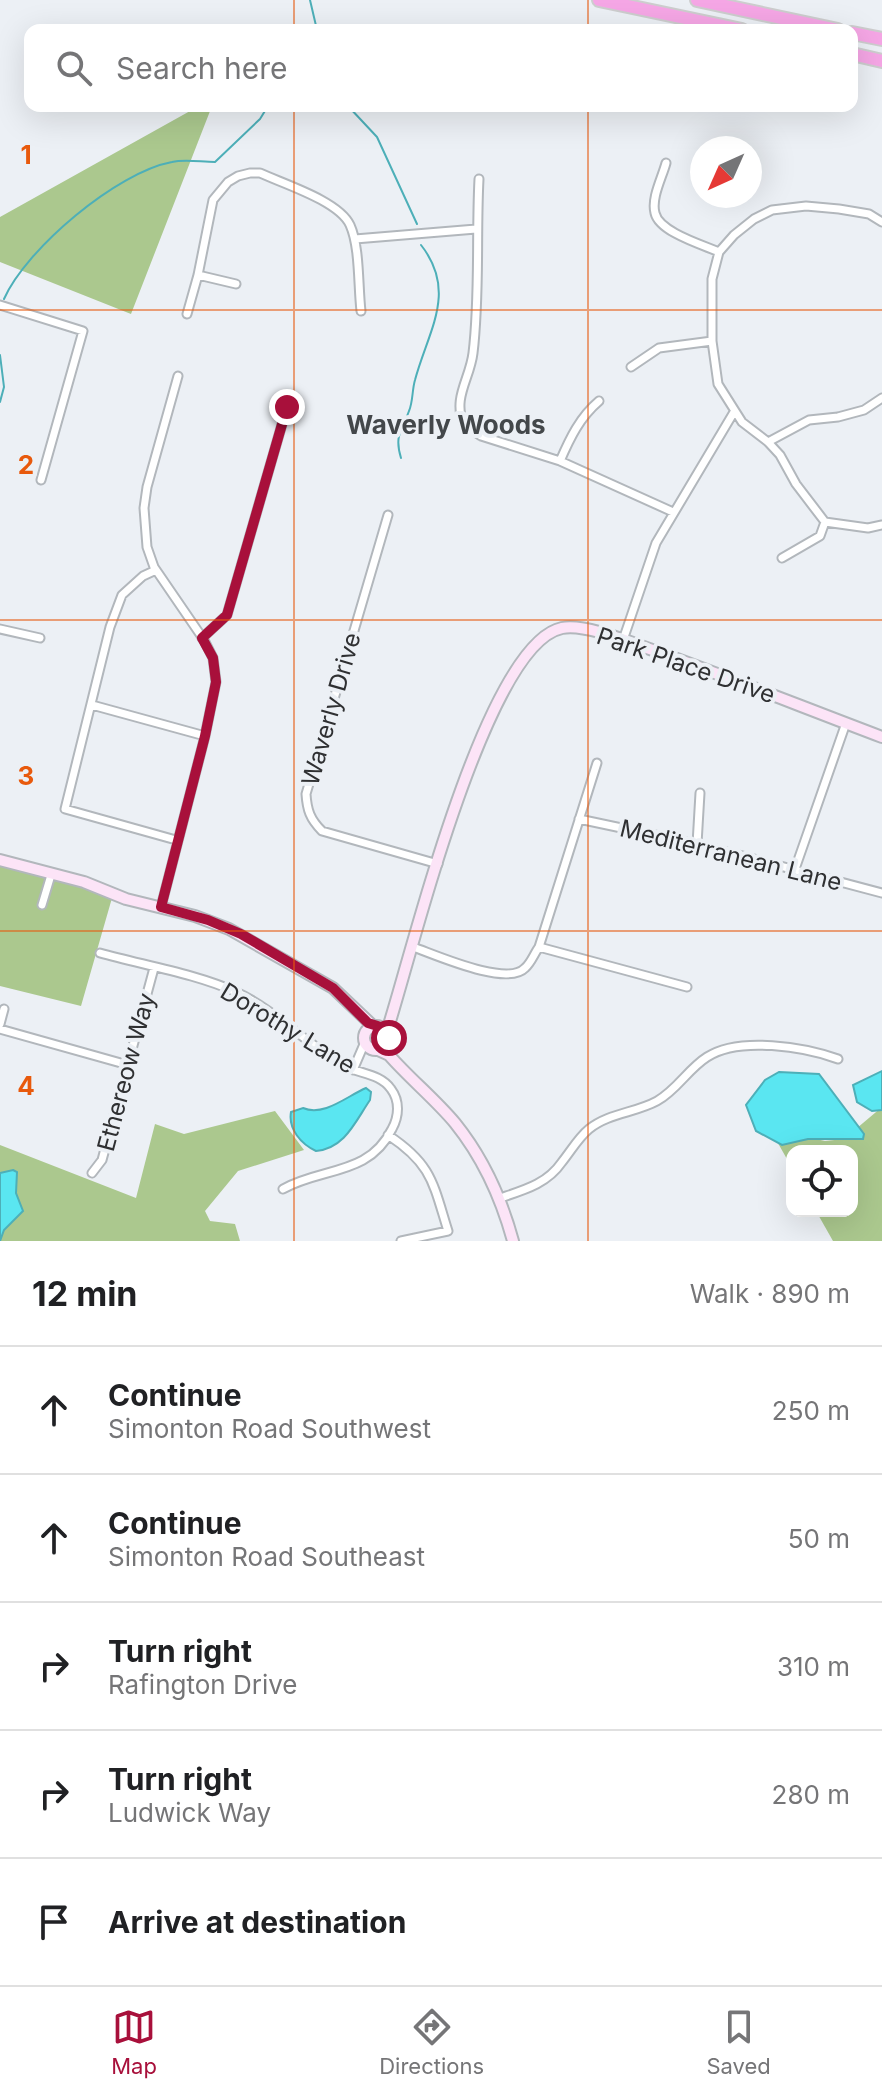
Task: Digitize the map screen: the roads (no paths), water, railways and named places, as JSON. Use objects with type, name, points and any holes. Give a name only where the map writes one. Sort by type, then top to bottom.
[{"type":"highway","points":[[599,0],[713,24]]},
{"type":"highway","points":[[697,0],[810,24]]},
{"type":"highway","points":[[858,34],[882,39]]},
{"type":"highway","points":[[858,55],[882,61]]},
{"type":"street","points":[[666,163],[655,200],[655,213],[660,224],[719,252]]},
{"type":"street","points":[[187,314],[213,200],[228,182],[250,173],[260,173],[341,211],[355,239],[361,311]]},
{"type":"street","points":[[479,179],[473,356],[460,393],[464,425],[481,436],[560,461],[673,512]]},
{"type":"street","points":[[882,222],[869,214],[839,209],[782,207],[754,219],[734,235],[719,252],[712,279],[712,341],[718,384],[734,412],[757,436],[768,442],[825,522],[868,528],[882,525]]},
{"type":"street","points":[[355,239],[476,229]]},
{"type":"street","points":[[198,275],[236,284]]},
{"type":"street","points":[[0,305],[83,331],[41,480]]},
{"type":"street","points":[[631,367],[659,348],[712,341]]},
{"type":"street","points":[[161,907],[216,682],[213,658],[156,570],[147,547],[144,508],[178,376]]},
{"type":"street","points":[[768,442],[809,420],[864,410],[882,398]]},
{"type":"street","points":[[560,461],[572,434],[587,411],[599,401]]},
{"type":"street","points":[[202,638],[227,615],[287,407]]},
{"type":"street","points":[[623,640],[646,567],[673,512],[734,412]]},
{"type":"street","name":"Waverly Drive","points":[[388,515],[306,794],[307,810],[322,831],[438,864]]},
{"type":"street","points":[[782,558],[820,536],[825,522]]},
{"type":"street","points":[[156,570],[143,576],[122,595],[110,627],[65,809],[176,840]]},
{"type":"street","name":"Park Place Drive","points":[[353,1070],[396,997],[459,796],[492,709],[530,650],[548,632],[564,627],[623,640],[882,737]]},
{"type":"street","points":[[0,629],[40,638]]},
{"type":"street","points":[[92,705],[205,736]]},
{"type":"street","points":[[795,869],[846,723]]},
{"type":"street","points":[[413,947],[487,972],[508,976],[524,970],[539,947],[597,763]]},
{"type":"street","points":[[697,844],[700,793]]},
{"type":"street","name":"Mediterranean Lane","points":[[579,819],[697,844],[882,893]]},
{"type":"street","points":[[0,860],[84,882],[126,899],[208,920],[253,941],[327,985],[376,1033],[473,1147],[500,1198],[513,1241]]},
{"type":"street","points":[[42,905],[51,875]]},
{"type":"street","points":[[539,947],[687,987]]},
{"type":"street","name":"Dorothy Lane","points":[[100,953],[236,992],[353,1070],[384,1081],[394,1092],[398,1112],[388,1135]]},
{"type":"street","name":"Ethereow Way","points":[[92,1173],[102,1160],[154,968]]},
{"type":"street","points":[[4,1009],[0,1026],[128,1065]]},
{"type":"street","points":[[376,1033],[376,1050]]},
{"type":"street","points":[[376,1033],[376,1050]]},
{"type":"street","points":[[500,1198],[539,1184],[558,1168],[589,1129],[606,1119],[660,1099],[712,1054],[728,1049],[775,1045],[801,1047],[838,1059]]},
{"type":"street","points":[[359,1058],[376,1050],[389,1055],[432,1099]]},
{"type":"street","points":[[283,1189],[297,1181],[364,1162],[388,1135],[413,1153],[429,1174],[448,1231],[401,1241]]},
{"type":"water","points":[[882,1071],[882,1110],[872,1111],[857,1102],[853,1085]]},
{"type":"water","points":[[779,1072],[819,1074],[864,1134],[863,1139],[808,1139],[782,1145],[756,1131],[746,1105],[765,1080]]},
{"type":"water","points":[[366,1088],[371,1092],[370,1100],[348,1133],[335,1145],[316,1151],[297,1135],[291,1112],[303,1108],[327,1108]]},
{"type":"water","points":[[17,1172],[16,1193],[23,1211],[4,1230],[0,1241],[0,1173]]},
{"type":"waterway","points":[[310,0],[316,24]]},
{"type":"waterway","points":[[4,299],[15,279],[52,236],[100,197],[150,169],[172,162],[215,162],[264,112]]},
{"type":"waterway","points":[[354,112],[377,137],[417,224]]},
{"type":"waterway","points":[[401,458],[398,444],[400,433],[437,312],[439,295],[432,262],[421,245]]},
{"type":"waterway","points":[[0,355],[4,387],[0,402]]},
{"type":"district","name":"Waverly Woods","points":[[446,424]]}]
